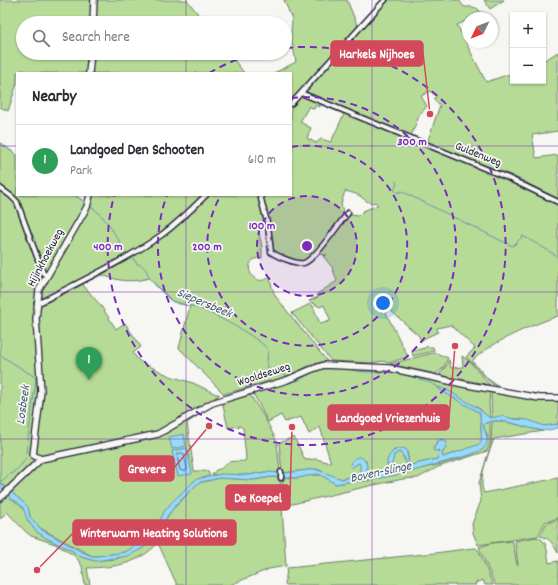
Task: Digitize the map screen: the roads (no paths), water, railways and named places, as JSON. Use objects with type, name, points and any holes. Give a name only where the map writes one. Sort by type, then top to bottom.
[{"type":"main road","points":[[93,16],[94,0]]},
{"type":"main road","points":[[89,72],[90,60]]},
{"type":"main road","name":"Hijinkhoekweg","points":[[31,467],[41,384],[36,320],[39,290],[87,207],[90,196]]},
{"type":"main road","name":"Wooldseweg","points":[[0,498],[41,459],[158,434],[212,404],[287,380],[313,368],[324,365],[382,367],[539,398],[558,398]]},
{"type":"main road","points":[[33,455],[41,459]]},
{"type":"street","points":[[292,103],[385,0]]},
{"type":"street","name":"Guldenweg","points":[[301,92],[515,181],[558,202]]},
{"type":"street","points":[[0,188],[17,202],[43,273],[47,276]]},
{"type":"street","points":[[37,302],[42,302],[115,264],[148,244],[177,224],[205,196]]},
{"type":"street","points":[[260,196],[268,226],[271,252],[299,263],[305,262],[317,253],[348,213]]},
{"type":"street","points":[[281,472],[281,478]]},
{"type":"water","name":"Boven-Slinge","points":[[437,387],[447,390],[476,407],[490,418],[500,416],[528,420],[544,426],[558,424],[558,428],[541,431],[502,421],[489,422],[483,425],[487,436],[487,442],[484,448],[480,451],[406,473],[376,479],[336,484],[321,475],[316,474],[299,478],[271,477],[253,480],[220,478],[201,482],[176,505],[168,515],[159,532],[143,548],[128,556],[95,561],[81,557],[36,531],[28,521],[23,508],[18,502],[11,499],[4,490],[0,488],[0,483],[28,507],[30,517],[42,530],[80,551],[92,556],[125,552],[143,541],[157,526],[164,512],[171,503],[197,479],[221,474],[249,475],[265,472],[285,473],[315,469],[342,479],[360,474],[360,464],[358,463],[352,468],[350,465],[353,460],[359,457],[366,463],[367,473],[369,474],[407,467],[408,466],[403,456],[399,452],[394,455],[392,464],[387,465],[388,458],[392,452],[402,448],[406,449],[409,464],[411,465],[437,459],[440,450],[433,450],[439,440],[444,440],[447,442],[442,453],[443,457],[480,444],[480,413]]},
{"type":"water","points":[[184,434],[186,446],[172,449],[169,437]]},
{"type":"water","points":[[187,448],[192,474],[178,476],[172,451]]},
{"type":"waterway","name":"Siepersbeek","points":[[0,143],[16,154]]},
{"type":"waterway","points":[[395,181],[397,183],[394,190],[398,193],[401,191],[512,246],[523,236],[558,257]]},
{"type":"waterway","name":"Siepersbeek","points":[[76,196],[86,203]]},
{"type":"waterway","name":"Siepersbeek","points":[[90,206],[105,220],[125,251]]},
{"type":"waterway","name":"Siepersbeek","points":[[129,258],[134,259],[137,264],[142,266],[150,279],[172,301],[179,304],[192,306],[211,314],[256,339],[268,350],[268,368],[273,371],[280,371],[287,376]]},
{"type":"waterway","name":"Losbeek","points":[[0,355],[36,379],[26,453]]},
{"type":"waterway","name":"Siepersbeek","points":[[321,369],[334,368]]},
{"type":"waterway","name":"Siepersbeek","points":[[345,368],[350,370],[400,374],[420,379],[437,386]]},
{"type":"waterway","name":"Siepersbeek","points":[[293,380],[297,381],[309,374]]},
{"type":"waterway","name":"Losbeek","points":[[0,482],[18,469],[26,458]]},
{"type":"place","name":"Harkels Nijhoes","points":[[430,114]]},
{"type":"place","name":"Landgoed Vriezenhuis","points":[[455,346]]},
{"type":"place","name":"Landgoed Den Schooten","points":[[89,380]]},
{"type":"place","name":"Grevers","points":[[209,426]]},
{"type":"place","name":"De Koepel","points":[[292,427]]},
{"type":"place","name":"Winterwarm Heating Solutions","points":[[37,570]]}]
